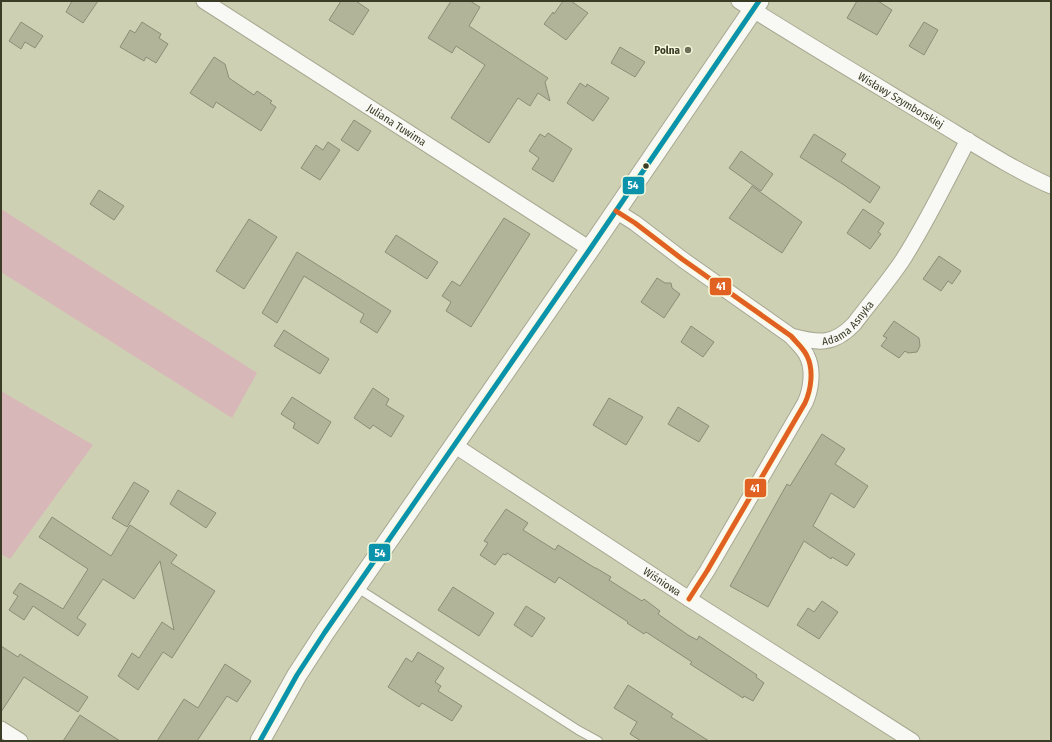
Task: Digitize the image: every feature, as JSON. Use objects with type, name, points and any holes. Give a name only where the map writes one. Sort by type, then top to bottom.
[{"type":"street","name":"Juliana Tuwima","points":[[204,1],[590,249]]},
{"type":"street","points":[[260,741],[297,675],[355,587],[616,211],[750,4]]},
{"type":"street","name":"Wisławy Szymborskiej","points":[[750,4],[788,32],[968,140],[1051,186]]},
{"type":"street","name":"Adama Asnyka","points":[[792,336],[812,342],[828,341],[838,338],[854,324],[901,262],[936,202],[968,140]]},
{"type":"street","points":[[616,211],[635,223],[682,259],[792,336],[808,357],[811,375],[808,396],[738,518],[689,599]]},
{"type":"street","name":"Wiśniowa","points":[[454,445],[689,599],[912,741]]},
{"type":"street","points":[[1,729],[20,741]]},
{"type":"lane","points":[[355,587],[578,730],[598,741]]},
{"type":"shaded area","points":[[1,209],[257,373],[232,418],[1,272]]},
{"type":"shaded area","points":[[1,391],[93,445],[10,559],[1,554]]},
{"type":"building","points":[[72,1],[98,1],[83,23],[66,12]]},
{"type":"building","points":[[341,1],[356,1],[369,10],[353,35],[329,20]]},
{"type":"building","points":[[451,1],[470,1],[480,7],[469,26],[548,78],[545,82],[550,101],[538,93],[530,106],[518,98],[489,143],[451,118],[485,65],[456,46],[452,53],[428,38]]},
{"type":"building","points":[[563,1],[571,1],[588,13],[566,40],[544,24],[553,12],[554,14]]},
{"type":"building","points":[[857,1],[878,1],[892,10],[877,35],[847,18]]},
{"type":"building","points":[[21,22],[43,36],[35,48],[25,42],[21,49],[9,41]]},
{"type":"building","points":[[142,22],[161,34],[159,38],[168,44],[156,63],[146,57],[144,61],[120,47],[130,30],[135,33]]},
{"type":"building","points":[[924,22],[938,30],[924,55],[909,46]]},
{"type":"building","points":[[620,47],[645,62],[635,77],[611,63]]},
{"type":"building","points":[[214,57],[225,64],[229,78],[254,95],[257,91],[272,101],[270,103],[276,107],[261,131],[216,102],[213,108],[190,93]]},
{"type":"building","points":[[580,83],[586,87],[587,84],[609,98],[593,121],[567,103]]},
{"type":"building","points":[[354,120],[371,131],[358,151],[341,140]]},
{"type":"building","points":[[548,133],[572,149],[553,182],[532,169],[539,158],[529,151],[540,134],[545,137]]},
{"type":"building","points":[[814,134],[846,154],[841,161],[880,187],[870,203],[800,157]]},
{"type":"building","points":[[328,142],[340,150],[320,180],[301,168],[316,145],[323,150]]},
{"type":"building","points":[[741,151],[773,174],[761,191],[729,168]]},
{"type":"building","points":[[752,186],[802,222],[782,253],[729,218]]},
{"type":"building","points":[[99,190],[124,206],[114,220],[90,204]]},
{"type":"building","points":[[863,209],[884,223],[878,232],[881,234],[870,249],[847,233]]},
{"type":"building","points":[[504,218],[530,234],[471,327],[446,311],[451,302],[442,296],[452,281],[460,286]]},
{"type":"building","points":[[249,219],[277,237],[244,289],[216,271]]},
{"type":"building","points":[[396,235],[438,262],[427,279],[385,252]]},
{"type":"building","points":[[297,252],[391,311],[377,333],[360,322],[364,314],[304,276],[277,323],[262,313]]},
{"type":"building","points":[[939,256],[961,271],[952,284],[948,281],[941,291],[923,279]]},
{"type":"building","points":[[657,278],[665,283],[671,283],[672,288],[680,294],[664,318],[641,302]]},
{"type":"building","points":[[894,321],[919,338],[920,346],[917,352],[908,353],[905,351],[899,358],[881,346],[887,338],[883,336]]},
{"type":"building","points":[[691,326],[714,342],[703,357],[681,342]]},
{"type":"building","points":[[284,330],[329,359],[320,374],[274,346]]},
{"type":"building","points":[[373,388],[389,399],[386,405],[404,416],[391,437],[373,425],[370,429],[354,418]]},
{"type":"building","points":[[292,397],[331,422],[318,444],[293,428],[295,423],[281,414]]},
{"type":"building","points":[[609,398],[643,417],[626,445],[593,425]]},
{"type":"building","points":[[678,407],[709,426],[699,442],[668,424]]},
{"type":"building","points":[[822,434],[845,449],[835,464],[868,486],[854,508],[831,493],[813,526],[855,554],[847,566],[832,557],[831,559],[804,541],[768,607],[730,586],[787,484],[790,486]]},
{"type":"building","points":[[134,482],[149,491],[127,527],[112,518]]},
{"type":"building","points":[[178,490],[216,513],[206,528],[170,504]]},
{"type":"building","points":[[506,509],[528,523],[523,530],[555,550],[558,545],[611,577],[609,580],[642,601],[644,599],[660,611],[658,614],[688,635],[697,640],[699,636],[757,675],[756,677],[764,683],[753,701],[744,696],[743,698],[690,664],[692,662],[646,632],[644,634],[559,577],[555,583],[507,553],[506,555],[503,554],[495,565],[480,555],[488,543],[484,541]]},
{"type":"building","points":[[52,517],[111,556],[130,525],[177,555],[171,563],[215,591],[172,658],[163,652],[138,690],[118,676],[132,653],[139,658],[162,622],[174,630],[160,561],[134,599],[103,579],[77,618],[86,624],[78,636],[33,606],[24,620],[9,610],[18,596],[13,593],[20,583],[63,609],[88,569],[39,537]]},
{"type":"building","points":[[453,587],[494,613],[479,636],[438,610]]},
{"type":"building","points":[[822,601],[838,612],[819,639],[797,625],[808,608],[814,612]]},
{"type":"building","points":[[526,606],[545,618],[532,637],[514,625]]},
{"type":"building","points":[[1,646],[18,657],[20,654],[88,697],[78,712],[24,677],[1,712]]},
{"type":"building","points":[[418,652],[444,668],[435,682],[441,686],[438,691],[462,706],[452,721],[422,703],[419,707],[388,687],[406,658],[412,662]]},
{"type":"building","points":[[225,664],[251,681],[237,702],[227,696],[197,741],[157,741],[184,699],[198,708]]},
{"type":"building","points":[[628,685],[673,714],[671,717],[709,741],[641,741],[630,734],[637,722],[614,708]]},
{"type":"building","points":[[80,715],[120,741],[63,741]]},
{"type":"transit line","name":"54","points":[[260,741],[297,675],[325,632],[590,249],[759,1]]},
{"type":"transit line","name":"41","points":[[616,211],[635,223],[682,259],[791,336],[806,353],[810,367],[811,380],[805,403],[707,571],[689,599]]},
{"type":"place","name":"Polna","points":[[688,50]]}]
